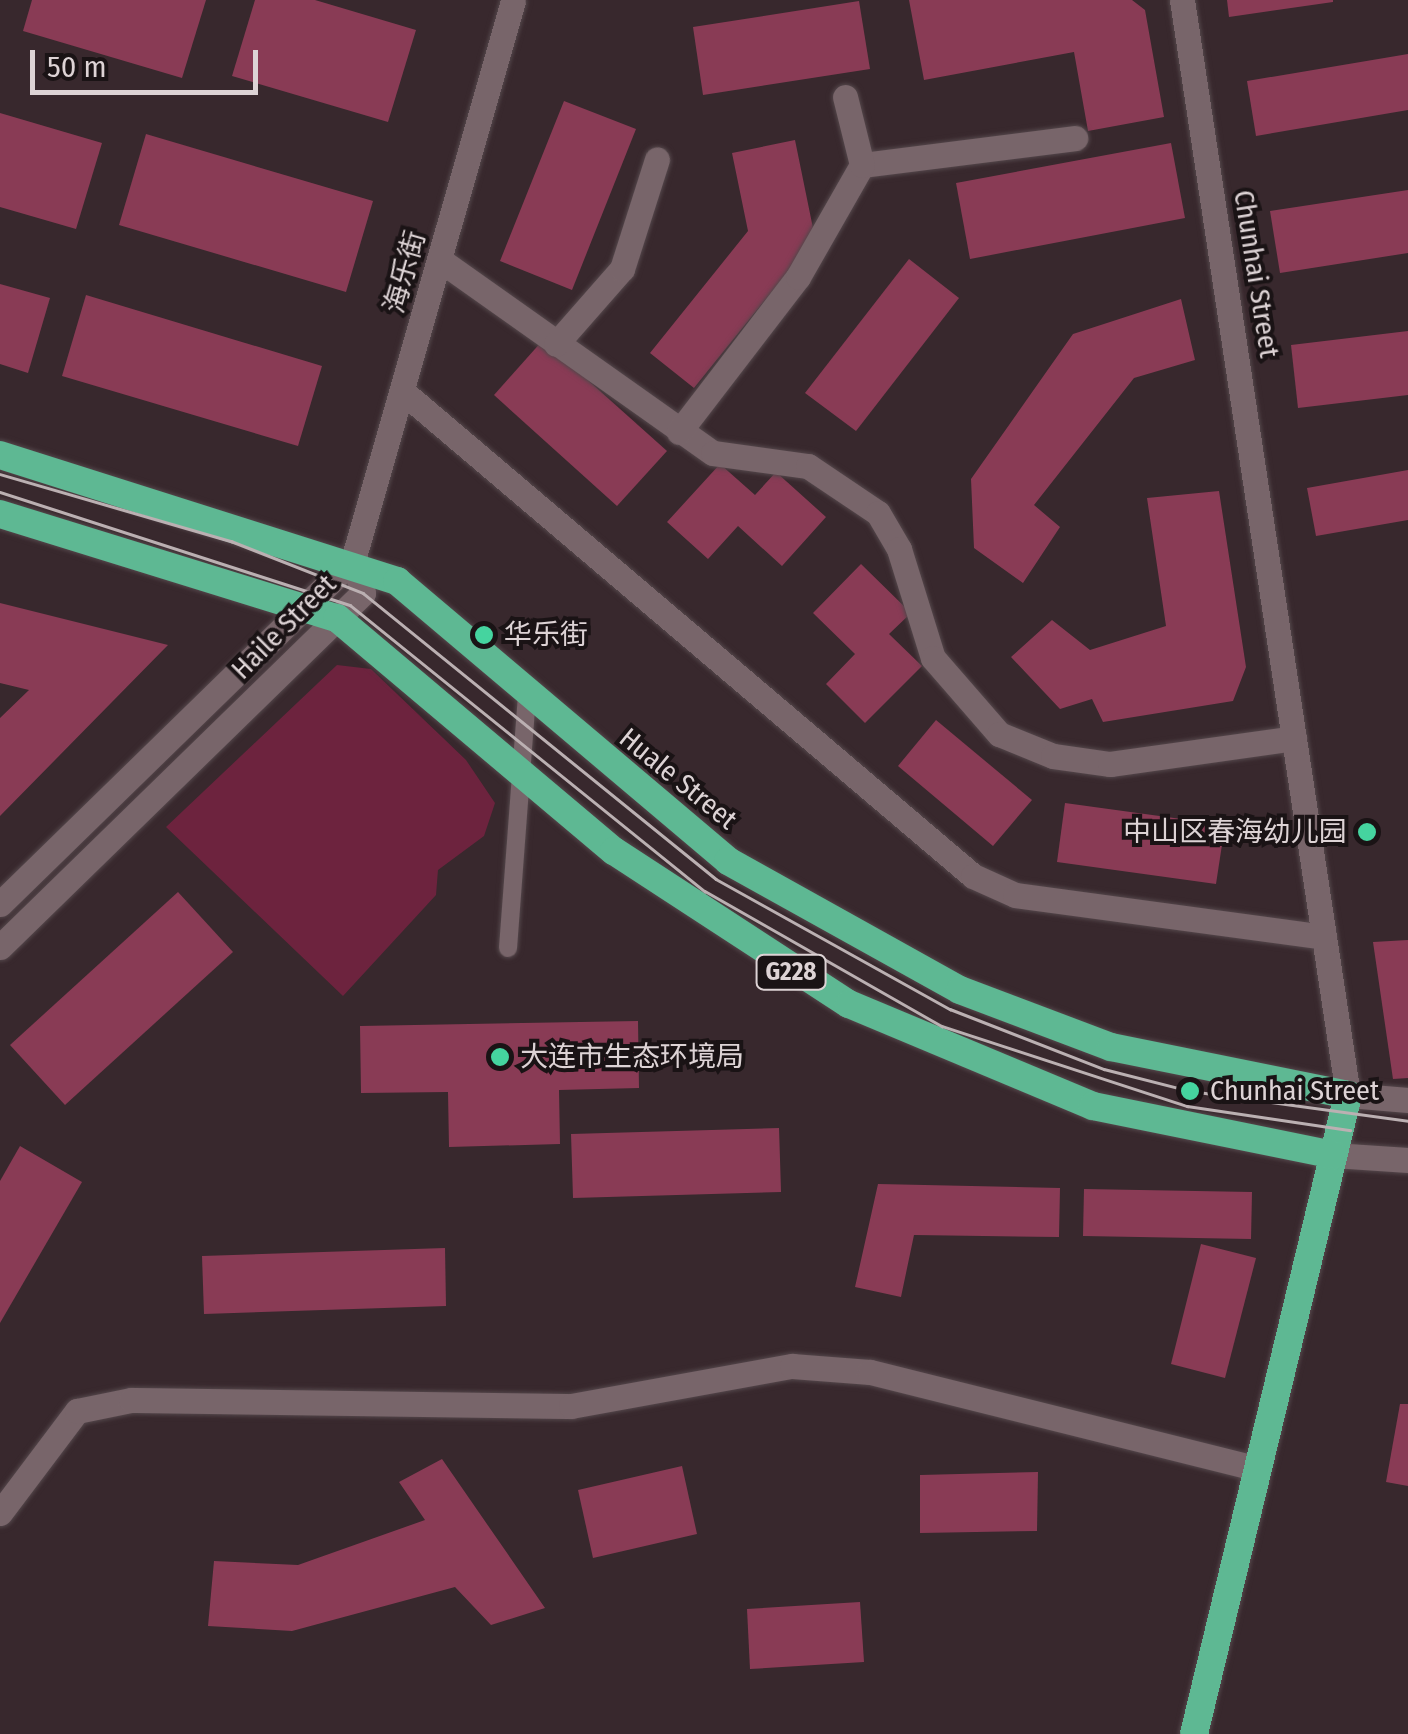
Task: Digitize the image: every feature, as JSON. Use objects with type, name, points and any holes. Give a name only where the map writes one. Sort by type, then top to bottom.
[{"type":"highway","name":"Huale Street","points":[[0,454],[354,560],[397,581],[527,695],[728,861],[881,952],[1111,1047],[1348,1095]]},
{"type":"highway","name":"G228","points":[[0,514],[337,618],[692,909],[933,1044],[1093,1106],[1333,1155]]},
{"type":"highway","name":"Chunhai Street","points":[[1194,1734],[1348,1095]]},
{"type":"street","name":"海乐街","points":[[354,560],[514,0]]},
{"type":"street","name":"Chunhai Street","points":[[1182,0],[1348,1095]]},
{"type":"street","points":[[679,432],[798,277],[862,165],[845,97]]},
{"type":"street","points":[[862,165],[1075,138]]},
{"type":"street","points":[[556,344],[622,268],[657,159]]},
{"type":"street","points":[[440,260],[713,454],[808,466],[878,513],[899,549],[934,658],[999,734],[1053,756],[1110,764],[1294,738]]},
{"type":"street","points":[[402,391],[973,876],[1015,896],[1324,937]]},
{"type":"street","name":"Haile Street","points":[[0,904],[354,560],[363,592],[0,947]]},
{"type":"street","points":[[1348,1095],[1408,1100]]},
{"type":"street","points":[[1333,1155],[1408,1160]]},
{"type":"street","points":[[0,1513],[77,1412],[131,1400],[571,1406],[792,1366],[870,1372],[1258,1469]]},
{"type":"lane","points":[[508,948],[527,695]]},
{"type":"shaded area","points":[[337,665],[371,669],[466,760],[495,803],[484,836],[438,870],[436,895],[343,996],[166,827]]},
{"type":"building","points":[[32,0],[206,0],[182,78],[23,31]]},
{"type":"building","points":[[255,0],[315,0],[416,30],[388,122],[232,76]]},
{"type":"building","points":[[909,0],[1132,0],[1145,10],[1164,117],[1088,131],[1074,52],[924,80]]},
{"type":"building","points":[[1227,0],[1333,0],[1333,2],[1229,17]]},
{"type":"building","points":[[859,1],[870,69],[703,95],[693,27]]},
{"type":"building","points":[[1408,54],[1408,110],[1256,136],[1247,81]]},
{"type":"building","points":[[564,101],[636,129],[572,290],[500,261]]},
{"type":"building","points":[[0,113],[102,143],[76,229],[0,207]]},
{"type":"building","points":[[146,134],[373,201],[346,292],[119,225]]},
{"type":"building","points":[[795,140],[815,238],[694,388],[650,353],[748,231],[732,153]]},
{"type":"building","points":[[1171,143],[1185,218],[970,259],[956,183]]},
{"type":"building","points":[[1408,190],[1408,253],[1280,273],[1270,211]]},
{"type":"building","points":[[909,259],[959,298],[856,431],[805,393]]},
{"type":"building","points":[[0,284],[50,298],[28,373],[0,364]]},
{"type":"building","points":[[86,295],[322,366],[298,446],[62,376]]},
{"type":"building","points":[[1181,299],[1195,360],[1134,378],[1034,505],[1060,527],[1023,583],[974,548],[971,479],[1073,334]]},
{"type":"building","points":[[1408,331],[1408,395],[1298,408],[1291,345]]},
{"type":"building","points":[[543,340],[667,451],[617,506],[494,395]]},
{"type":"building","points":[[720,464],[755,495],[776,472],[826,517],[782,566],[738,526],[708,559],[667,522]]},
{"type":"building","points":[[1408,470],[1408,520],[1316,536],[1307,488]]},
{"type":"building","points":[[1219,491],[1246,667],[1233,701],[1103,722],[1092,699],[1060,709],[1011,657],[1052,620],[1090,650],[1166,626],[1147,498]]},
{"type":"building","points":[[861,564],[911,613],[889,634],[922,666],[865,723],[826,684],[855,654],[813,613]]},
{"type":"building","points":[[0,603],[168,645],[0,816],[0,718],[29,690],[0,683]]},
{"type":"building","points":[[936,720],[1032,800],[993,846],[898,766]]},
{"type":"building","points":[[1065,803],[1225,825],[1216,884],[1057,862]]},
{"type":"building","points":[[178,892],[233,952],[65,1105],[10,1045]]},
{"type":"building","points":[[1408,940],[1408,1078],[1393,1079],[1373,942]]},
{"type":"building","name":"大连市生态环境局","points":[[638,1021],[639,1088],[559,1090],[560,1144],[449,1147],[448,1092],[361,1093],[360,1026]]},
{"type":"building","points":[[779,1128],[781,1192],[573,1198],[571,1134]]},
{"type":"building","points":[[20,1146],[82,1182],[0,1323],[0,1181]]},
{"type":"building","points":[[878,1184],[1060,1188],[1059,1237],[914,1235],[901,1297],[855,1287]]},
{"type":"building","points":[[1084,1189],[1252,1192],[1251,1239],[1083,1236]]},
{"type":"building","points":[[1201,1244],[1256,1258],[1225,1378],[1171,1364]]},
{"type":"building","points":[[445,1248],[446,1306],[204,1314],[202,1256]]},
{"type":"building","points":[[1400,1404],[1408,1404],[1408,1486],[1386,1482]]},
{"type":"building","points":[[442,1459],[545,1608],[491,1625],[455,1587],[292,1631],[208,1626],[214,1561],[298,1565],[425,1520],[399,1482]]},
{"type":"building","points":[[682,1466],[697,1534],[593,1558],[578,1490]]},
{"type":"building","points":[[1038,1472],[1037,1531],[920,1533],[920,1475]]},
{"type":"building","points":[[860,1602],[864,1662],[750,1669],[747,1609]]},
{"type":"tram line","points":[[0,474],[231,541],[363,593],[716,879],[950,1009],[1104,1069],[1190,1091],[1408,1121]]},
{"type":"tram line","points":[[0,492],[350,605],[705,891],[942,1026],[1187,1106],[1350,1130]]},
{"type":"place","name":"华乐街","points":[[484,635]]},
{"type":"place","name":"中山区春海幼儿园","points":[[1367,832]]},
{"type":"place","name":"大连市生态环境局","points":[[500,1057]]},
{"type":"place","name":"Chunhai Street","points":[[1190,1091]]}]
